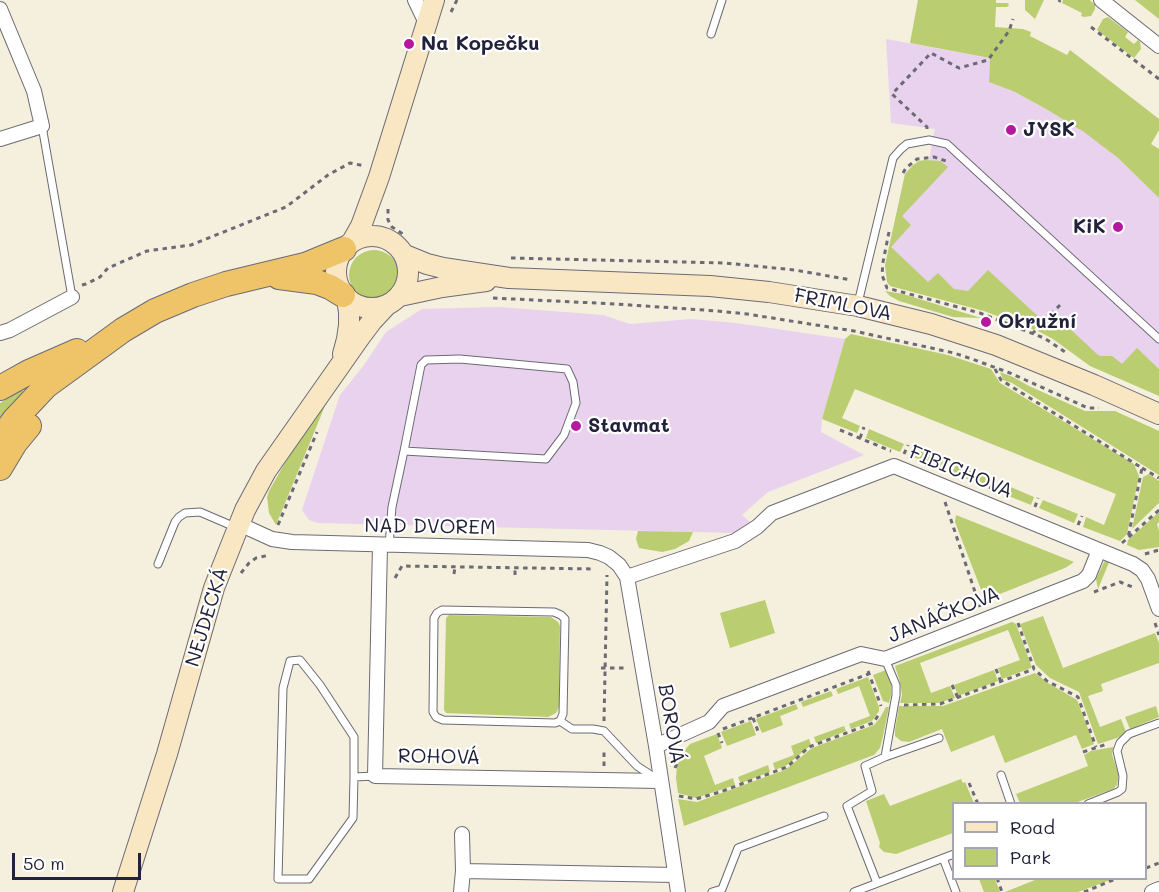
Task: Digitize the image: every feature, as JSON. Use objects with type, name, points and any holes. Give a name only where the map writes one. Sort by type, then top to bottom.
[{"type":"highway","points":[[0,439],[14,420],[46,386],[123,330],[155,311],[226,284],[305,265],[348,246]]},
{"type":"highway","points":[[259,276],[317,282],[345,297]]},
{"type":"highway","points":[[0,388],[29,372],[123,330]]},
{"type":"highway","points":[[0,468],[15,443],[53,396],[123,330]]},
{"type":"main road","points":[[348,246],[362,237],[374,236],[386,238],[400,248],[406,246],[409,276],[406,286],[393,301],[376,309],[356,305],[345,297],[338,284],[336,272],[338,260],[361,226],[380,174],[434,0]]},
{"type":"main road","points":[[380,174],[378,214],[386,238]]},
{"type":"main road","name":"FRIMLOVA","points":[[406,246],[443,268],[509,279],[710,286],[809,297],[858,306],[931,324],[996,345],[1159,414]]},
{"type":"main road","name":"FRIMLOVA","points":[[393,301],[442,286],[509,279]]},
{"type":"main road","name":"NEJDECKÁ","points":[[340,365],[348,332],[349,312],[345,297]]},
{"type":"main road","name":"NEJDECKÁ","points":[[123,892],[167,754],[214,588],[238,526],[266,471],[372,321],[393,301]]},
{"type":"street","points":[[415,0],[426,23]]},
{"type":"street","points":[[1101,0],[1159,46]]},
{"type":"street","points":[[0,9],[34,91],[42,126],[0,139]]},
{"type":"street","points":[[0,333],[72,297]]},
{"type":"street","name":"FIBICHOVA","points":[[620,579],[735,541],[757,527],[772,513],[894,466],[943,479],[1133,564],[1142,570],[1148,579],[1155,611]]},
{"type":"street","name":"NAD DVOREM","points":[[238,526],[272,539],[292,542],[588,550],[609,557],[619,565]]},
{"type":"street","name":"ROHOVÁ","points":[[385,546],[375,776],[660,781]]},
{"type":"street","name":"JANÁČKOVA","points":[[861,654],[887,663],[985,620],[1083,581],[1089,575],[1099,550]]},
{"type":"street","name":"BOROVÁ","points":[[619,565],[620,579],[656,746],[678,892]]},
{"type":"street","points":[[656,746],[709,722],[723,706],[861,654]]},
{"type":"street","points":[[461,892],[462,834]]},
{"type":"street","points":[[463,871],[675,875]]},
{"type":"street","points":[[1152,892],[1159,889]]},
{"type":"lane","points":[[711,34],[722,0]]},
{"type":"lane","points":[[42,126],[72,297]]},
{"type":"lane","points":[[858,306],[893,158],[907,144],[929,140],[947,144],[1159,339]]},
{"type":"lane","points":[[385,546],[421,365],[426,360],[460,359],[567,369],[573,382],[576,404],[564,435],[546,459],[404,451]]},
{"type":"lane","points":[[158,564],[175,522],[185,513],[200,512],[238,526]]},
{"type":"lane","points":[[442,610],[453,610],[554,612],[561,615],[565,619],[564,714],[560,721],[555,723],[443,720],[436,717],[434,712],[434,618],[437,613],[442,610]]},
{"type":"lane","points":[[300,660],[320,685],[354,737],[354,777],[353,819],[309,879],[278,879],[283,688],[290,661],[300,660]]},
{"type":"lane","points":[[885,757],[896,685],[887,663]]},
{"type":"lane","points":[[560,721],[572,729],[604,731],[637,766],[660,781]]},
{"type":"lane","points":[[1093,802],[1122,789],[1123,776],[1117,751],[1122,741],[1129,734],[1159,723]]},
{"type":"lane","points":[[877,883],[846,806],[872,791],[865,766],[939,738]]},
{"type":"lane","points":[[1001,775],[1010,802]]},
{"type":"lane","points":[[354,777],[375,776]]},
{"type":"lane","points":[[712,892],[722,889],[738,848],[824,816]]},
{"type":"lane","points":[[854,892],[952,855]]},
{"type":"lane","points":[[944,858],[956,892]]},
{"type":"path","points":[[448,18],[457,0]]},
{"type":"path","points":[[929,140],[927,127],[892,94],[931,53],[959,68],[988,60],[1010,31],[1013,19]]},
{"type":"path","points":[[1091,27],[1159,79]]},
{"type":"path","points":[[900,179],[906,168],[917,159],[934,157],[950,164]]},
{"type":"path","points":[[69,279],[78,285],[86,284],[100,277],[108,268],[147,251],[191,245],[286,207],[328,175],[351,163],[360,164],[380,174]]},
{"type":"path","points":[[390,201],[387,212],[388,220],[406,246]]},
{"type":"path","points":[[890,231],[882,269],[887,288],[980,313],[1044,338],[1070,356]]},
{"type":"path","points":[[506,258],[725,263],[795,270],[864,282]]},
{"type":"path","points":[[485,298],[616,304],[747,314],[854,331],[954,353],[1010,373],[1088,408],[1107,408]]},
{"type":"path","points":[[1032,334],[1060,305]]},
{"type":"path","points":[[994,368],[1001,381],[1159,478]]},
{"type":"path","points":[[272,539],[321,422]]},
{"type":"path","points":[[860,438],[864,427]]},
{"type":"path","points":[[903,456],[908,445]]},
{"type":"path","points":[[952,463],[943,479],[985,620]]},
{"type":"path","points":[[1128,538],[1142,468]]},
{"type":"path","points":[[990,491],[994,480]]},
{"type":"path","points":[[1034,509],[1038,498]]},
{"type":"path","points":[[1121,545],[1159,510]]},
{"type":"path","points":[[1078,527],[1082,516]]},
{"type":"path","points":[[1143,554],[1159,550]]},
{"type":"path","points":[[236,581],[249,563],[256,558],[276,555]]},
{"type":"path","points":[[393,585],[395,576],[402,566],[598,569]]},
{"type":"path","points":[[454,574],[455,567]]},
{"type":"path","points":[[515,568],[515,575]]},
{"type":"path","points":[[604,731],[603,668],[606,575],[620,579]]},
{"type":"path","points":[[1088,595],[1120,582],[1143,592]]},
{"type":"path","points":[[1155,611],[1159,635]]},
{"type":"path","points":[[1026,620],[1017,619],[1034,669],[1047,681],[1078,697],[1096,747]]},
{"type":"path","points":[[676,795],[696,799],[787,767],[814,743],[873,723],[882,705],[861,654]]},
{"type":"path","points":[[710,734],[833,690],[887,663]]},
{"type":"path","points":[[603,668],[628,668]]},
{"type":"path","points":[[996,669],[1000,682]]},
{"type":"path","points":[[882,705],[940,704],[1034,669]]},
{"type":"path","points":[[952,685],[958,698]]},
{"type":"path","points":[[753,718],[758,730]]},
{"type":"path","points":[[717,731],[722,743]]},
{"type":"path","points":[[1083,752],[1122,741]]},
{"type":"path","points":[[674,772],[680,754],[685,748]]},
{"type":"path","points":[[969,783],[977,802]]},
{"type":"path","points":[[1084,892],[1115,880]]},
{"type":"shaded area","points":[[886,39],[990,58],[989,82],[1015,92],[1085,132],[1118,158],[1159,198],[1159,386],[1095,356],[1052,325],[1001,303],[885,269],[905,174],[919,161],[929,160],[935,129],[891,123]]},
{"type":"shaded area","name":"Stavmat","points":[[499,307],[603,315],[630,324],[691,319],[736,323],[845,339],[822,419],[821,432],[864,455],[768,492],[742,515],[750,522],[734,533],[318,523],[309,520],[302,510],[340,395],[386,332],[422,309]]},
{"type":"green space","points":[[918,0],[996,0],[996,3],[1008,3],[1007,7],[996,7],[995,27],[1023,29],[1031,32],[1030,36],[1067,55],[1070,50],[1159,119],[1159,130],[1151,144],[1159,149],[1159,198],[1118,158],[1084,132],[1015,92],[989,82],[990,58],[910,43]]},
{"type":"green space","points":[[1025,0],[1044,0],[1035,19],[1025,10]]},
{"type":"green space","points":[[1063,0],[1090,0],[1095,5],[1095,9],[1091,16],[1084,17],[1081,16],[1082,13],[1062,3]]},
{"type":"green space","points":[[1135,0],[1159,0],[1159,19]]},
{"type":"green space","points":[[1108,17],[1128,32],[1125,37],[1134,44],[1138,40],[1140,42],[1141,49],[1134,58],[1097,30],[1103,19]]},
{"type":"green space","points":[[925,160],[940,161],[948,167],[902,216],[911,225],[891,247],[928,282],[938,273],[954,289],[968,291],[988,270],[1042,320],[1034,330],[984,311],[890,286],[887,282],[885,265],[905,174],[913,165]]},
{"type":"green space","points":[[374,250],[383,252],[394,261],[399,275],[397,284],[388,295],[374,300],[365,298],[354,289],[349,275],[351,266],[360,255]]},
{"type":"green space","points":[[885,291],[903,294],[981,318],[953,317],[899,301]]},
{"type":"green space","points":[[1054,314],[1100,356],[1112,356],[1122,364],[1137,348],[1159,369],[1159,396],[1090,366],[1038,331]]},
{"type":"green space","points":[[851,334],[948,355],[991,369],[1000,383],[1134,464],[1139,476],[1127,534],[1120,541],[1083,527],[1086,517],[1104,525],[1116,494],[855,389],[842,418],[860,426],[857,433],[822,419],[845,339]]},
{"type":"green space","points":[[1000,372],[1085,411],[1115,411],[1159,431],[1159,475],[1012,383],[1003,380]]},
{"type":"green space","points":[[22,390],[25,392],[0,419],[0,403]]},
{"type":"green space","points":[[327,401],[276,525],[269,513],[267,497],[269,491],[286,461]]},
{"type":"green space","points":[[869,429],[904,444],[900,452],[866,438]]},
{"type":"green space","points":[[912,447],[947,461],[944,470],[909,455]]},
{"type":"green space","points":[[956,465],[991,479],[987,487],[952,473]]},
{"type":"green space","points":[[1149,474],[1159,481],[1159,503],[1132,529],[1143,477]]},
{"type":"green space","points":[[999,482],[1034,497],[1031,505],[996,491]]},
{"type":"green space","points":[[1043,500],[1078,514],[1074,523],[1039,508]]},
{"type":"green space","points":[[1159,512],[1157,524],[1159,547],[1139,550],[1127,545],[1128,540]]},
{"type":"green space","points":[[956,515],[1074,562],[1065,568],[985,600],[955,522]]},
{"type":"green space","points":[[638,531],[693,532],[689,541],[675,549],[662,552],[639,548],[636,539]]},
{"type":"green space","points":[[1110,560],[1098,589],[1096,579],[1104,562]]},
{"type":"green space","points":[[765,600],[775,633],[730,648],[720,613]]},
{"type":"green space","points":[[449,615],[551,617],[558,622],[560,626],[559,707],[556,713],[548,717],[446,713],[444,710],[446,618]]},
{"type":"green space","points":[[1043,616],[1063,668],[1155,633],[1159,643],[1159,663],[1101,684],[1103,691],[1088,696],[1100,727],[1121,719],[1126,732],[1120,737],[1098,744],[1079,692],[1050,678],[1036,665],[1020,624]]},
{"type":"green space","points":[[1012,622],[1016,624],[1031,668],[1002,679],[998,668],[1020,660],[1008,630],[920,663],[931,693],[950,686],[955,698],[938,703],[900,703],[902,695],[895,666]]},
{"type":"green space","points":[[886,670],[891,685],[889,703],[883,701],[873,675]]},
{"type":"green space","points":[[994,670],[998,681],[958,696],[954,685]]},
{"type":"green space","points":[[1035,673],[1077,700],[1094,744],[1082,749],[1076,735],[1005,763],[994,735],[951,752],[942,729],[909,742],[901,741],[895,736],[899,706],[943,706]]},
{"type":"green space","points":[[868,677],[879,711],[872,721],[851,729],[849,724],[870,716],[859,686],[838,694],[836,689]]},
{"type":"green space","points":[[831,691],[833,696],[803,707],[801,702]]},
{"type":"green space","points":[[796,704],[798,709],[780,716],[783,725],[762,733],[756,719]]},
{"type":"green space","points":[[1156,706],[1159,717],[1130,729],[1125,717]]},
{"type":"green space","points":[[886,707],[889,707],[880,748],[874,755],[684,826],[678,799],[697,802],[782,771],[812,748],[874,725]]},
{"type":"green space","points":[[751,721],[756,735],[727,746],[721,732]]},
{"type":"green space","points":[[844,726],[846,731],[816,743],[814,737]]},
{"type":"green space","points":[[717,734],[722,748],[704,756],[715,785],[733,778],[735,785],[696,798],[678,793],[677,766],[683,752],[690,744]]},
{"type":"green space","points":[[809,739],[811,745],[787,765],[775,770],[773,763],[794,755],[791,746]]},
{"type":"green space","points":[[1113,747],[1112,754],[1118,779],[1113,789],[1078,802],[1020,802],[1016,794],[1088,766],[1084,755],[1091,751]]},
{"type":"green space","points":[[768,765],[770,772],[740,782],[738,777]]},
{"type":"green space","points":[[961,779],[963,783],[965,782],[974,802],[952,802],[952,833],[896,854],[884,852],[879,847],[880,843],[866,801],[884,794],[890,806]]},
{"type":"green space","points":[[979,880],[995,880],[1000,892],[984,892]]},
{"type":"green space","points":[[1035,880],[1110,880],[1078,892],[1005,892]]},
{"type":"place","name":"Na Kopečku","points":[[409,44]]},
{"type":"place","name":"JYSK","points":[[1011,130]]},
{"type":"place","name":"KiK","points":[[1118,227]]},
{"type":"place","name":"Okružní","points":[[986,322]]},
{"type":"place","name":"Stavmat","points":[[576,426]]}]
